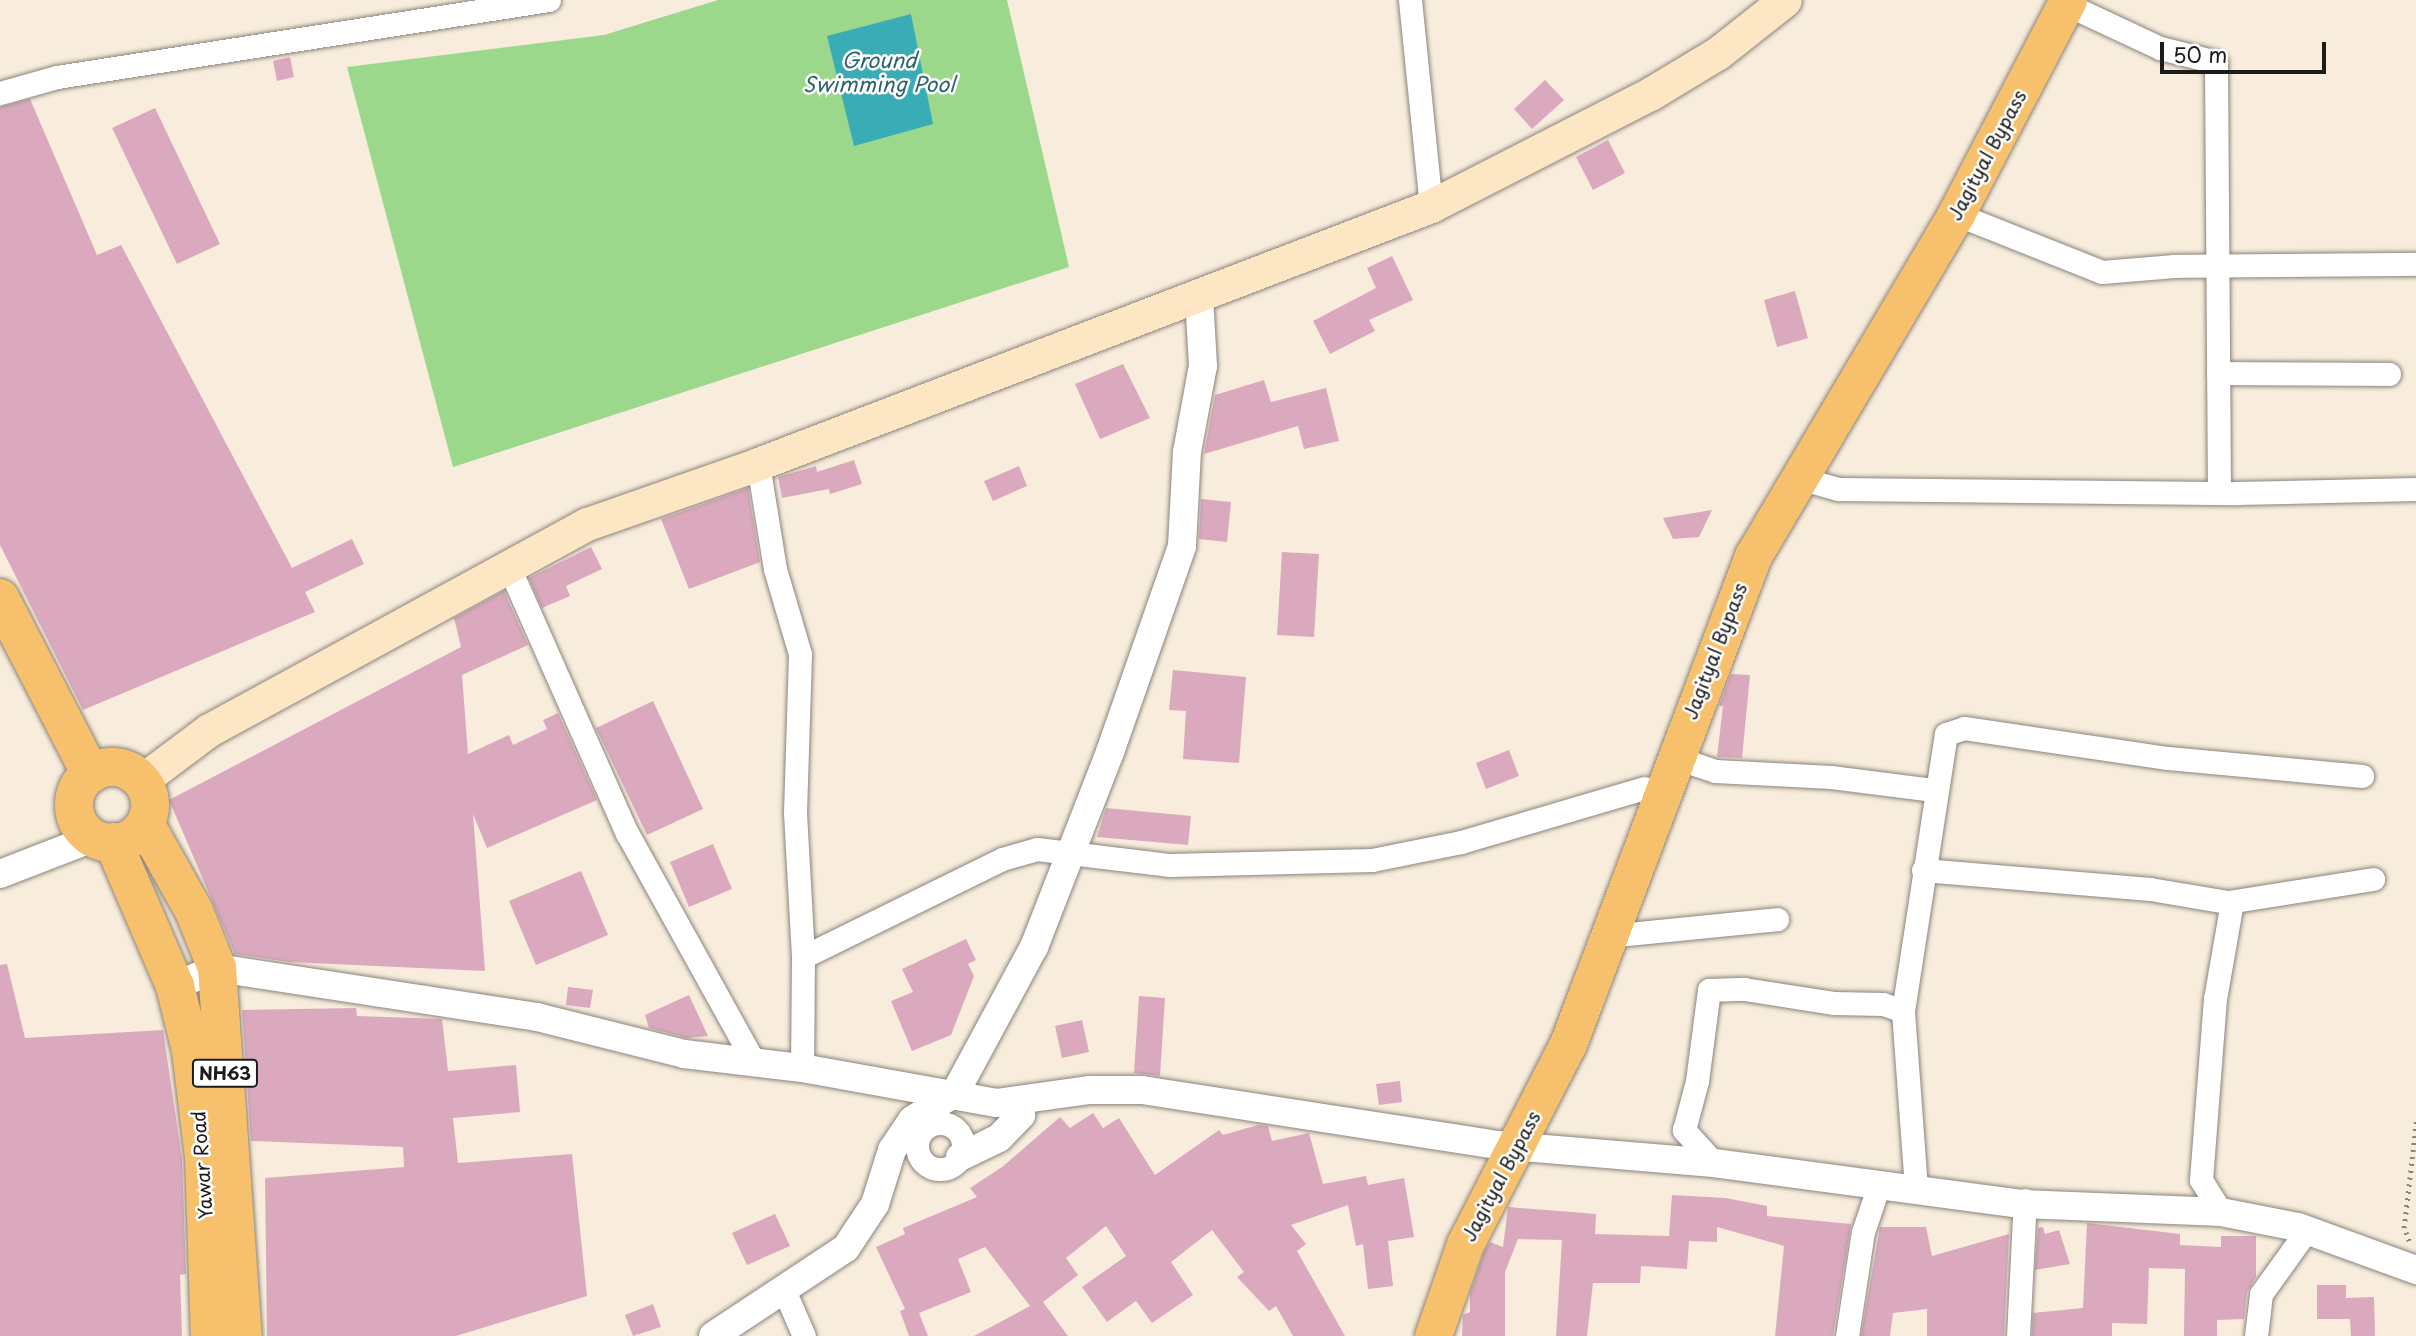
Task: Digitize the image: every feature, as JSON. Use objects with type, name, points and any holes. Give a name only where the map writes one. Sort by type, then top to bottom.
[{"type":"highway","points":[[0,598],[91,774],[118,768],[142,781]]},
{"type":"highway","name":"NH63","points":[[91,774],[77,792],[74,804],[83,829],[118,835],[194,911],[217,968],[243,1336]]},
{"type":"highway","name":"NH63","points":[[118,835],[149,801],[142,781]]},
{"type":"highway","name":"Yawar Road","points":[[118,835],[175,986],[191,1050],[204,1157],[211,1336]]},
{"type":"main road","points":[[142,781],[209,730],[587,524],[758,464],[1431,206],[1650,94],[1718,53],[1786,0]]},
{"type":"main road","name":"Jagityal Bypass","points":[[1412,1336],[1448,1243],[1568,1044],[1747,569],[1956,215],[2060,1]]},
{"type":"main road","name":"Jagityal Bypass","points":[[1433,1336],[1465,1244],[1509,1145],[1588,943],[1729,555],[1881,315],[2060,1]]},
{"type":"street","points":[[0,93],[57,77],[549,0]]},
{"type":"street","points":[[1410,0],[1431,206]]},
{"type":"street","points":[[2060,1],[2160,48],[2216,62],[2219,493]]},
{"type":"street","points":[[1956,215],[2102,272],[2217,266],[2416,264]]},
{"type":"street","points":[[713,1336],[846,1248],[875,1204],[892,1150],[955,1093],[1034,947],[1182,546],[1187,452],[1203,366],[1199,297]]},
{"type":"street","points":[[2218,373],[2389,374]]},
{"type":"street","points":[[758,464],[775,569],[800,654],[795,813],[803,957],[802,1068]]},
{"type":"street","points":[[1799,478],[1838,489],[2219,493],[2416,489]]},
{"type":"street","points":[[508,565],[627,833],[755,1064]]},
{"type":"street","points":[[1916,1190],[1903,1011],[1934,790],[1946,734],[1964,728],[2155,757],[2362,776]]},
{"type":"street","points":[[1674,757],[1715,771],[1831,777],[1934,790]]},
{"type":"street","points":[[803,957],[1002,859],[1037,849],[1072,849],[1117,862],[1170,865],[1373,860],[1461,842],[1644,789]]},
{"type":"street","points":[[0,874],[118,835]]},
{"type":"street","points":[[1923,870],[2150,889],[2232,902],[2372,878]]},
{"type":"street","points":[[2221,1212],[2201,1180],[2215,999],[2232,902]]},
{"type":"street","points":[[1608,936],[1777,919]]},
{"type":"street","points":[[175,986],[217,968],[537,1017],[684,1054],[802,1068],[955,1093],[996,1103],[1090,1090],[1142,1090],[1509,1145],[1714,1163],[1916,1190],[2025,1200],[2221,1212],[2307,1230],[2414,1259]]},
{"type":"street","points":[[1714,1163],[1684,1130],[1697,1081],[1709,990],[1744,989],[1833,1003],[1883,1004],[1903,1011]]},
{"type":"street","points":[[921,1123],[917,1152],[926,1165],[941,1169],[999,1138],[1021,1115],[1015,1101]]},
{"type":"street","points":[[921,1123],[943,1123],[956,1129],[962,1143],[960,1157]]},
{"type":"street","points":[[1847,1336],[1863,1232],[1879,1185]]},
{"type":"street","points":[[2018,1336],[2025,1200]]},
{"type":"street","points":[[2256,1336],[2261,1294],[2307,1230]]},
{"type":"street","points":[[784,1290],[804,1336]]},
{"type":"path","points":[[2414,1259],[2404,1228],[2416,1122]]},
{"type":"green space","points":[[718,0],[1007,0],[1069,267],[453,467],[347,67],[604,35]]},
{"type":"water","name":"Ground Swimming Pool","points":[[911,14],[933,124],[854,146],[827,36]]},
{"type":"building","points":[[290,57],[294,77],[277,81],[273,61]]},
{"type":"building","points":[[1545,80],[1564,100],[1532,129],[1514,109]]},
{"type":"building","points":[[30,99],[97,255],[121,245],[292,568],[352,539],[364,564],[305,592],[315,612],[83,710],[0,545],[0,107]]},
{"type":"building","points":[[155,108],[220,244],[177,264],[112,128]]},
{"type":"building","points":[[1608,140],[1625,173],[1593,190],[1576,157]]},
{"type":"building","points":[[1392,256],[1413,300],[1369,320],[1375,331],[1330,354],[1313,321],[1376,288],[1367,268]]},
{"type":"building","points":[[1795,291],[1808,338],[1777,347],[1764,300]]},
{"type":"building","points":[[1123,364],[1150,418],[1100,439],[1075,384]]},
{"type":"building","points":[[1264,380],[1271,402],[1326,388],[1339,441],[1304,449],[1298,426],[1204,454],[1215,395]]},
{"type":"building","points":[[854,460],[862,484],[830,494],[829,489],[782,498],[778,477],[816,466],[817,472]]},
{"type":"building","points":[[1019,466],[1027,486],[993,501],[984,481]]},
{"type":"building","points":[[748,488],[760,562],[689,589],[661,519]]},
{"type":"building","points":[[1201,499],[1231,502],[1227,542],[1199,539]]},
{"type":"building","points":[[1712,510],[1699,537],[1673,539],[1663,518]]},
{"type":"building","points":[[591,547],[602,569],[566,586],[570,596],[542,608],[529,578]]},
{"type":"building","points":[[1282,552],[1319,554],[1314,637],[1277,635]]},
{"type":"building","points":[[504,591],[528,645],[462,675],[468,754],[509,735],[513,745],[547,729],[543,720],[558,713],[597,800],[487,848],[473,814],[485,971],[289,962],[235,954],[169,800],[461,647],[454,618]]},
{"type":"building","points":[[1173,670],[1246,677],[1239,763],[1183,759],[1186,711],[1169,710]]},
{"type":"building","points":[[1731,674],[1750,675],[1742,758],[1717,757],[1723,706],[1719,706]]},
{"type":"building","points":[[653,701],[703,809],[647,835],[596,728]]},
{"type":"building","points":[[1509,750],[1519,776],[1486,789],[1476,763]]},
{"type":"building","points":[[1106,808],[1191,816],[1188,845],[1097,837]]},
{"type":"building","points":[[713,844],[732,889],[689,907],[670,862]]},
{"type":"building","points":[[581,871],[608,935],[536,965],[509,901]]},
{"type":"building","points":[[966,939],[976,960],[968,964],[974,976],[951,1035],[912,1051],[891,1001],[913,992],[902,969]]},
{"type":"building","points":[[7,964],[25,1038],[163,1030],[182,1159],[186,1274],[180,1275],[182,1336],[0,1336],[0,965]]},
{"type":"building","points":[[568,987],[593,990],[590,1008],[566,1005]]},
{"type":"building","points":[[689,995],[708,1036],[687,1038],[649,1028],[645,1015]]},
{"type":"building","points":[[1139,996],[1165,998],[1160,1076],[1134,1073]]},
{"type":"building","points":[[356,1008],[357,1016],[442,1019],[448,1071],[516,1065],[520,1112],[453,1118],[458,1163],[572,1154],[587,1296],[456,1336],[267,1336],[265,1178],[404,1167],[403,1147],[251,1141],[242,1010]]},
{"type":"building","points":[[1082,1020],[1089,1052],[1062,1058],[1055,1026]]},
{"type":"building","points":[[1400,1081],[1402,1102],[1379,1105],[1376,1084]]},
{"type":"building","points":[[1093,1113],[1103,1128],[1119,1118],[1155,1175],[1219,1130],[1223,1135],[1258,1125],[1268,1126],[1272,1141],[1309,1133],[1323,1184],[1366,1176],[1368,1185],[1404,1178],[1414,1237],[1388,1241],[1393,1286],[1368,1289],[1363,1244],[1356,1246],[1348,1205],[1291,1225],[1306,1244],[1297,1251],[1345,1336],[1293,1336],[1276,1306],[1269,1311],[1237,1277],[1244,1272],[1212,1230],[1171,1262],[1193,1295],[1152,1323],[1136,1301],[1107,1322],[1082,1287],[1126,1256],[1106,1226],[1066,1258],[1078,1275],[1043,1302],[1068,1336],[974,1336],[1030,1306],[985,1247],[958,1259],[971,1292],[919,1313],[928,1336],[909,1336],[900,1311],[905,1309],[876,1247],[905,1234],[903,1228],[977,1197],[970,1188],[1002,1167],[1060,1117],[1070,1128]]},
{"type":"building","points":[[1672,1195],[1726,1198],[1767,1206],[1767,1216],[1851,1224],[1833,1336],[1775,1336],[1784,1246],[1717,1227],[1717,1242],[1689,1241],[1687,1269],[1641,1266],[1640,1283],[1593,1283],[1587,1336],[1556,1336],[1562,1240],[1518,1239],[1505,1272],[1505,1336],[1462,1336],[1463,1315],[1470,1312],[1470,1294],[1484,1252],[1490,1242],[1503,1247],[1508,1207],[1596,1214],[1595,1234],[1669,1236]]},
{"type":"building","points":[[775,1214],[790,1246],[747,1265],[732,1233]]},
{"type":"building","points":[[2087,1223],[2180,1234],[2180,1245],[2221,1247],[2221,1236],[2256,1236],[2256,1277],[2247,1292],[2244,1319],[2217,1320],[2217,1336],[2184,1336],[2185,1269],[2149,1268],[2147,1324],[2112,1323],[2112,1336],[2032,1336],[2033,1313],[2083,1308]]},
{"type":"building","points":[[1880,1227],[1926,1227],[1932,1256],[2009,1234],[2004,1336],[1927,1336],[1927,1309],[1893,1313],[1890,1336],[1861,1336]]},
{"type":"building","points":[[2043,1227],[2045,1234],[2059,1230],[2070,1264],[2035,1270],[2038,1228]]},
{"type":"building","points":[[2317,1285],[2346,1285],[2346,1298],[2374,1297],[2375,1336],[2351,1336],[2350,1319],[2317,1319]]},
{"type":"building","points":[[653,1304],[661,1327],[633,1336],[625,1315]]}]
